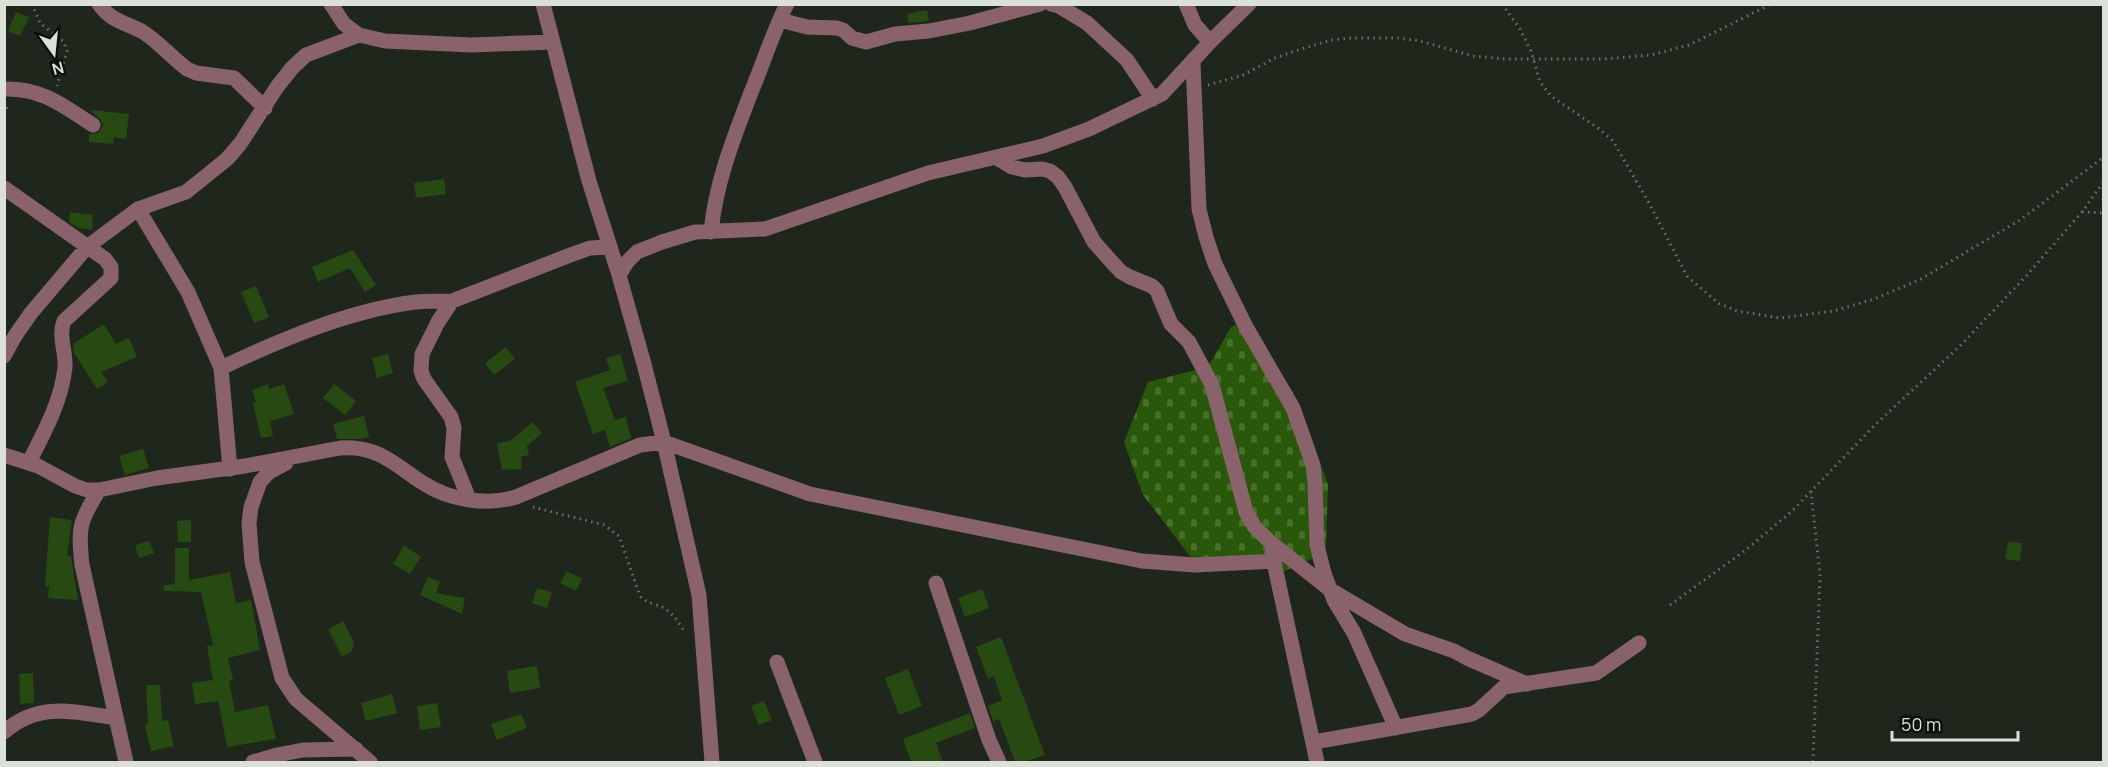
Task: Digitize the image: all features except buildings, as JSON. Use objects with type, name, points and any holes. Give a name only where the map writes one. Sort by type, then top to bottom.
[{"type":"street","points":[[99,4],[104,12],[121,23],[143,32],[187,69],[196,73],[234,78],[265,108]]},
{"type":"street","points":[[331,4],[344,24],[359,34],[385,41],[436,44],[552,42]]},
{"type":"street","points":[[543,4],[589,181],[620,275],[664,442],[699,595],[709,762]]},
{"type":"street","points":[[711,232],[727,154],[787,4]]},
{"type":"street","points":[[780,20],[807,27],[837,28],[852,38],[866,42],[895,34],[929,31],[970,23],[1040,4]]},
{"type":"street","points":[[1051,4],[1073,12],[1087,23],[1126,60],[1153,99]]},
{"type":"street","points":[[1186,4],[1195,25],[1210,42]]},
{"type":"street","points":[[620,275],[627,262],[637,252],[695,232],[765,230],[928,173],[1044,146],[1089,129],[1162,94],[1249,4]]},
{"type":"street","points":[[4,356],[15,336],[87,247],[138,209],[186,192],[234,151],[277,87],[306,55],[359,34]]},
{"type":"street","points":[[1193,63],[1198,197],[1206,237],[1215,264],[1246,327],[1293,408],[1312,465],[1315,483],[1317,546],[1329,589],[1354,633],[1396,728]]},
{"type":"street","points":[[4,89],[17,89],[53,99],[93,125]]},
{"type":"street","points":[[997,158],[1012,167],[1025,170],[1042,169],[1058,177],[1094,242],[1121,272],[1152,286],[1157,291],[1172,324],[1189,342],[1212,385],[1246,512],[1254,526],[1269,542],[1329,589],[1405,634],[1454,651],[1527,684]]},
{"type":"street","points":[[4,188],[105,259],[111,267],[111,278],[64,321],[60,330],[65,366],[63,379],[46,427],[29,462]]},
{"type":"street","points":[[138,209],[188,292],[221,368],[230,469]]},
{"type":"street","points":[[221,368],[317,327],[394,306],[418,302],[452,301],[590,248],[610,247]]},
{"type":"street","points":[[452,301],[425,346],[421,371],[424,379],[451,417],[454,429],[452,458],[469,499]]},
{"type":"street","points":[[4,455],[29,462],[75,486],[87,490],[99,490],[157,478],[230,469],[340,448],[358,447],[386,458],[432,488],[456,498],[498,501],[516,497],[640,445],[664,442],[810,494],[1142,561],[1195,565],[1275,561]]},
{"type":"street","points":[[303,456],[269,472],[260,482],[253,500],[249,523],[251,553],[282,678],[296,699],[370,762]]},
{"type":"street","points":[[99,490],[83,516],[79,537],[81,565],[126,762]]},
{"type":"street","points":[[1269,542],[1275,561],[1317,762]]},
{"type":"street","points":[[936,583],[989,740],[999,762]]},
{"type":"street","points":[[1314,742],[1472,714],[1500,690],[1596,673],[1639,643]]},
{"type":"street","points":[[777,662],[814,762]]},
{"type":"street","points":[[4,732],[15,722],[31,714],[46,712],[77,712],[116,718]]},
{"type":"street","points":[[253,762],[303,750],[356,749]]},
{"type":"path","points":[[32,4],[40,23],[64,42],[67,51],[53,99]]},
{"type":"path","points":[[1502,4],[1520,29],[1531,51],[1540,82],[1551,96],[1613,141],[1687,276],[1718,303],[1737,311],[1780,318],[1834,311],[1874,299],[1930,273],[2019,220],[2103,157]]},
{"type":"path","points":[[1195,88],[1243,75],[1295,51],[1331,40],[1352,38],[1398,38],[1420,41],[1473,56],[1603,59],[1651,55],[1689,45],[1771,4]]},
{"type":"path","points":[[1670,605],[1748,549],[1791,512],[1877,423],[1961,345],[2027,275],[2082,212],[2103,180]]},
{"type":"path","points":[[2082,212],[2103,213]]},
{"type":"path","points":[[1811,491],[1820,575],[1813,762]]},
{"type":"path","points":[[530,507],[604,525],[619,536],[640,596],[643,600],[672,614],[685,634]]},
{"type":"green space","points":[[1237,324],[1257,338],[1293,392],[1328,484],[1326,546],[1314,558],[1280,573],[1253,563],[1196,564],[1143,495],[1124,442],[1148,382],[1208,367],[1231,327]]}]
